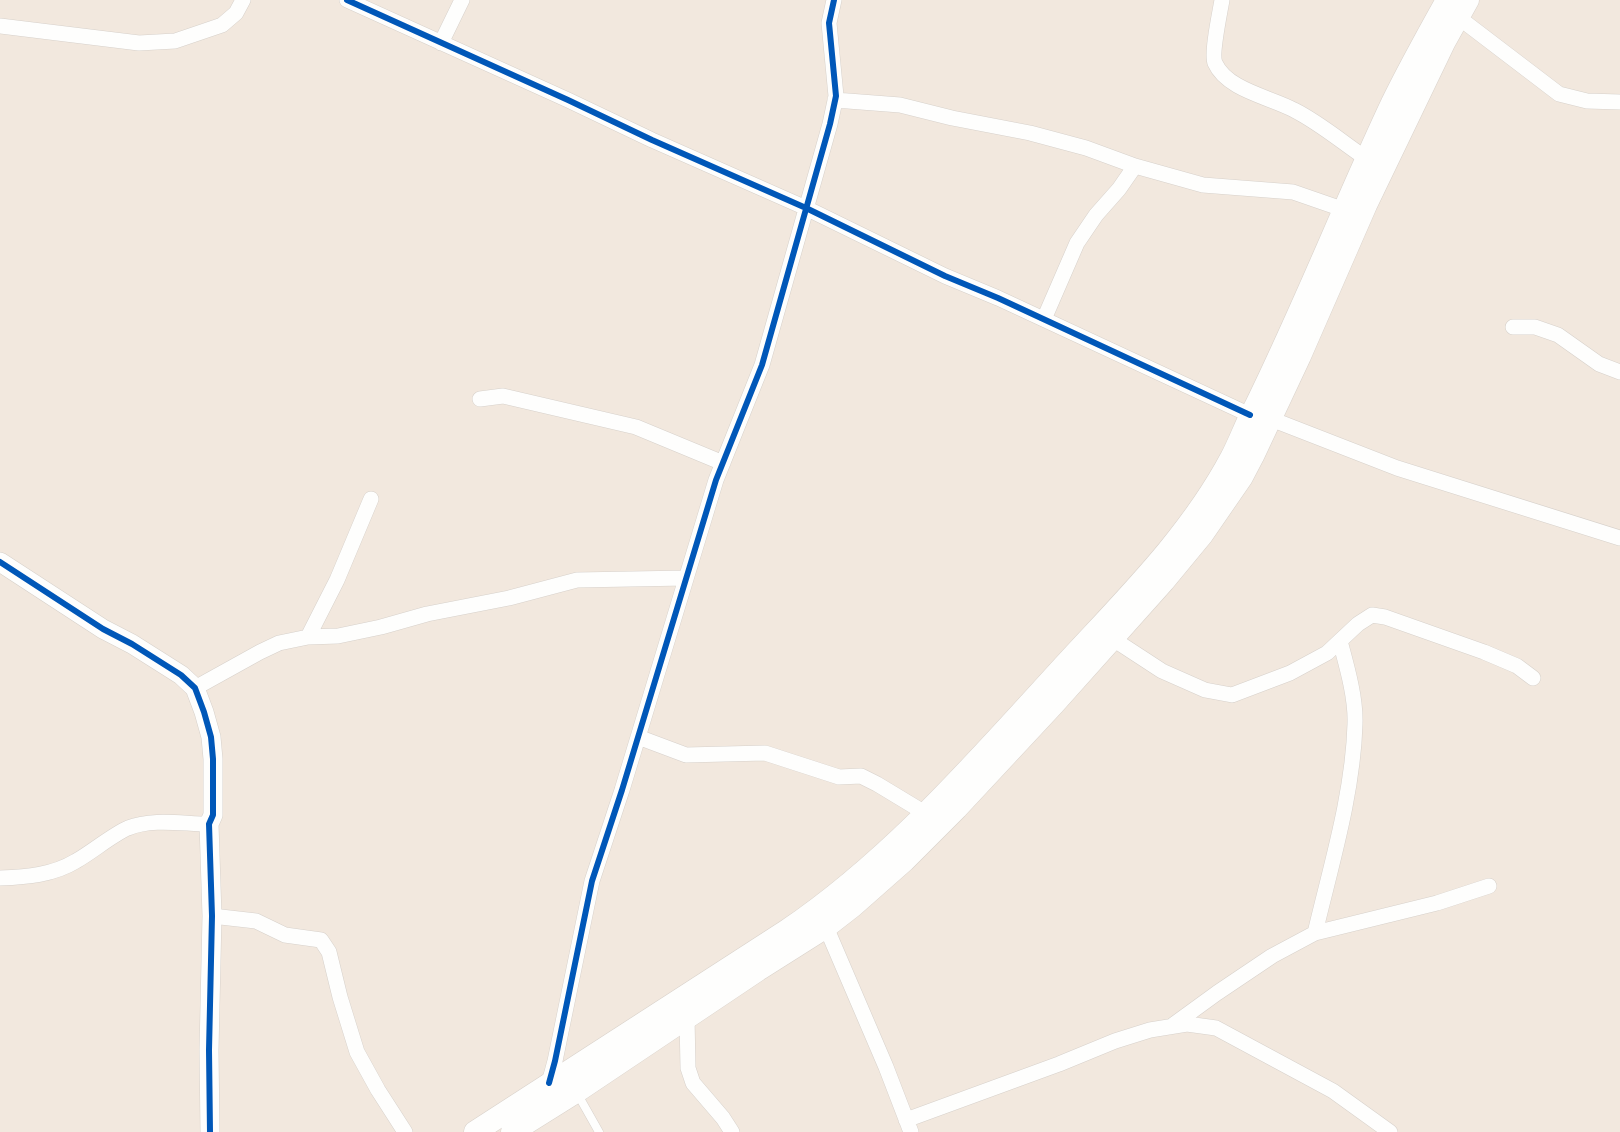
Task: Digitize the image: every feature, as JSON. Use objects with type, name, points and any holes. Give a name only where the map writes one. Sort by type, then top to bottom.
[{"type":"main road","points":[[512,1132],[532,1125],[576,1092],[687,1017],[826,927],[853,906],[909,856],[1014,748],[1164,581],[1202,535],[1242,477],[1261,417],[1268,381],[1393,102],[1457,6]]},
{"type":"main road","points":[[475,1132],[817,910],[853,881],[925,813],[990,748],[1126,601],[1177,540],[1205,500],[1231,458],[1261,417],[1311,332],[1366,204],[1444,43],[1457,6]]},
{"type":"street","points":[[0,26],[139,43],[175,41],[222,25],[236,13],[244,0]]},
{"type":"street","points":[[347,0],[806,208],[945,276],[1261,417],[1397,468],[1620,538]]},
{"type":"street","points":[[441,43],[462,0]]},
{"type":"street","points":[[549,1083],[555,1062],[592,881],[638,737],[716,480],[762,365],[830,124],[835,100],[834,70],[829,23],[834,0]]},
{"type":"street","points":[[1222,0],[1215,43],[1214,62],[1224,76],[1253,94],[1294,110],[1367,159]]},
{"type":"street","points":[[1457,6],[1559,94],[1587,101],[1620,102]]},
{"type":"street","points":[[835,100],[900,105],[952,118],[1030,133],[1086,148],[1135,166],[1203,185],[1293,192],[1345,210]]},
{"type":"street","points":[[1044,319],[1077,243],[1096,215],[1119,190],[1135,166]]},
{"type":"street","points":[[1513,327],[1534,328],[1558,336],[1599,364],[1620,372]]},
{"type":"street","points":[[480,399],[502,396],[636,427],[723,464]]},
{"type":"street","points":[[308,637],[336,580],[371,499]]},
{"type":"street","points":[[0,562],[103,629],[132,644],[181,675],[195,688],[211,737],[213,759],[213,815],[210,824],[212,916],[209,1050],[210,1132]]},
{"type":"street","points":[[195,688],[279,643],[308,637],[338,636],[382,627],[427,614],[509,598],[577,580],[686,578]]},
{"type":"street","points":[[1113,639],[1162,670],[1205,690],[1232,695],[1290,673],[1327,653],[1358,624],[1372,615],[1385,617],[1484,652],[1517,666],[1533,678]]},
{"type":"street","points":[[1315,933],[1349,788],[1355,723],[1350,680],[1340,641]]},
{"type":"street","points":[[638,737],[686,755],[765,753],[839,777],[861,776],[925,813]]},
{"type":"street","points":[[0,878],[28,877],[57,871],[77,861],[127,829],[148,823],[210,824]]},
{"type":"street","points":[[1170,1027],[1272,956],[1315,933],[1437,903],[1489,886]]},
{"type":"street","points":[[212,916],[256,921],[285,935],[321,940],[329,952],[340,997],[357,1052],[378,1090],[406,1132]]},
{"type":"street","points":[[826,927],[886,1067],[908,1126],[1115,1041],[1150,1030],[1187,1024],[1216,1028],[1333,1091],[1390,1132]]},
{"type":"street","points":[[687,1017],[688,1068],[693,1083],[723,1118],[732,1132]]},
{"type":"lane","points":[[576,1092],[599,1132]]},
{"type":"shaded area","points":[[0,0],[1620,0],[1620,1132],[0,1132]]},
{"type":"cycle path","points":[[347,0],[568,100],[652,140],[806,208],[945,276],[998,298],[1250,415]]},
{"type":"cycle path","points":[[549,1083],[555,1061],[592,881],[622,790],[716,480],[762,365],[830,124],[836,96],[829,23],[834,0]]},
{"type":"cycle path","points":[[0,562],[103,629],[132,644],[181,675],[195,688],[204,712],[211,737],[213,759],[213,815],[209,824],[212,916],[209,1050],[210,1132]]}]
